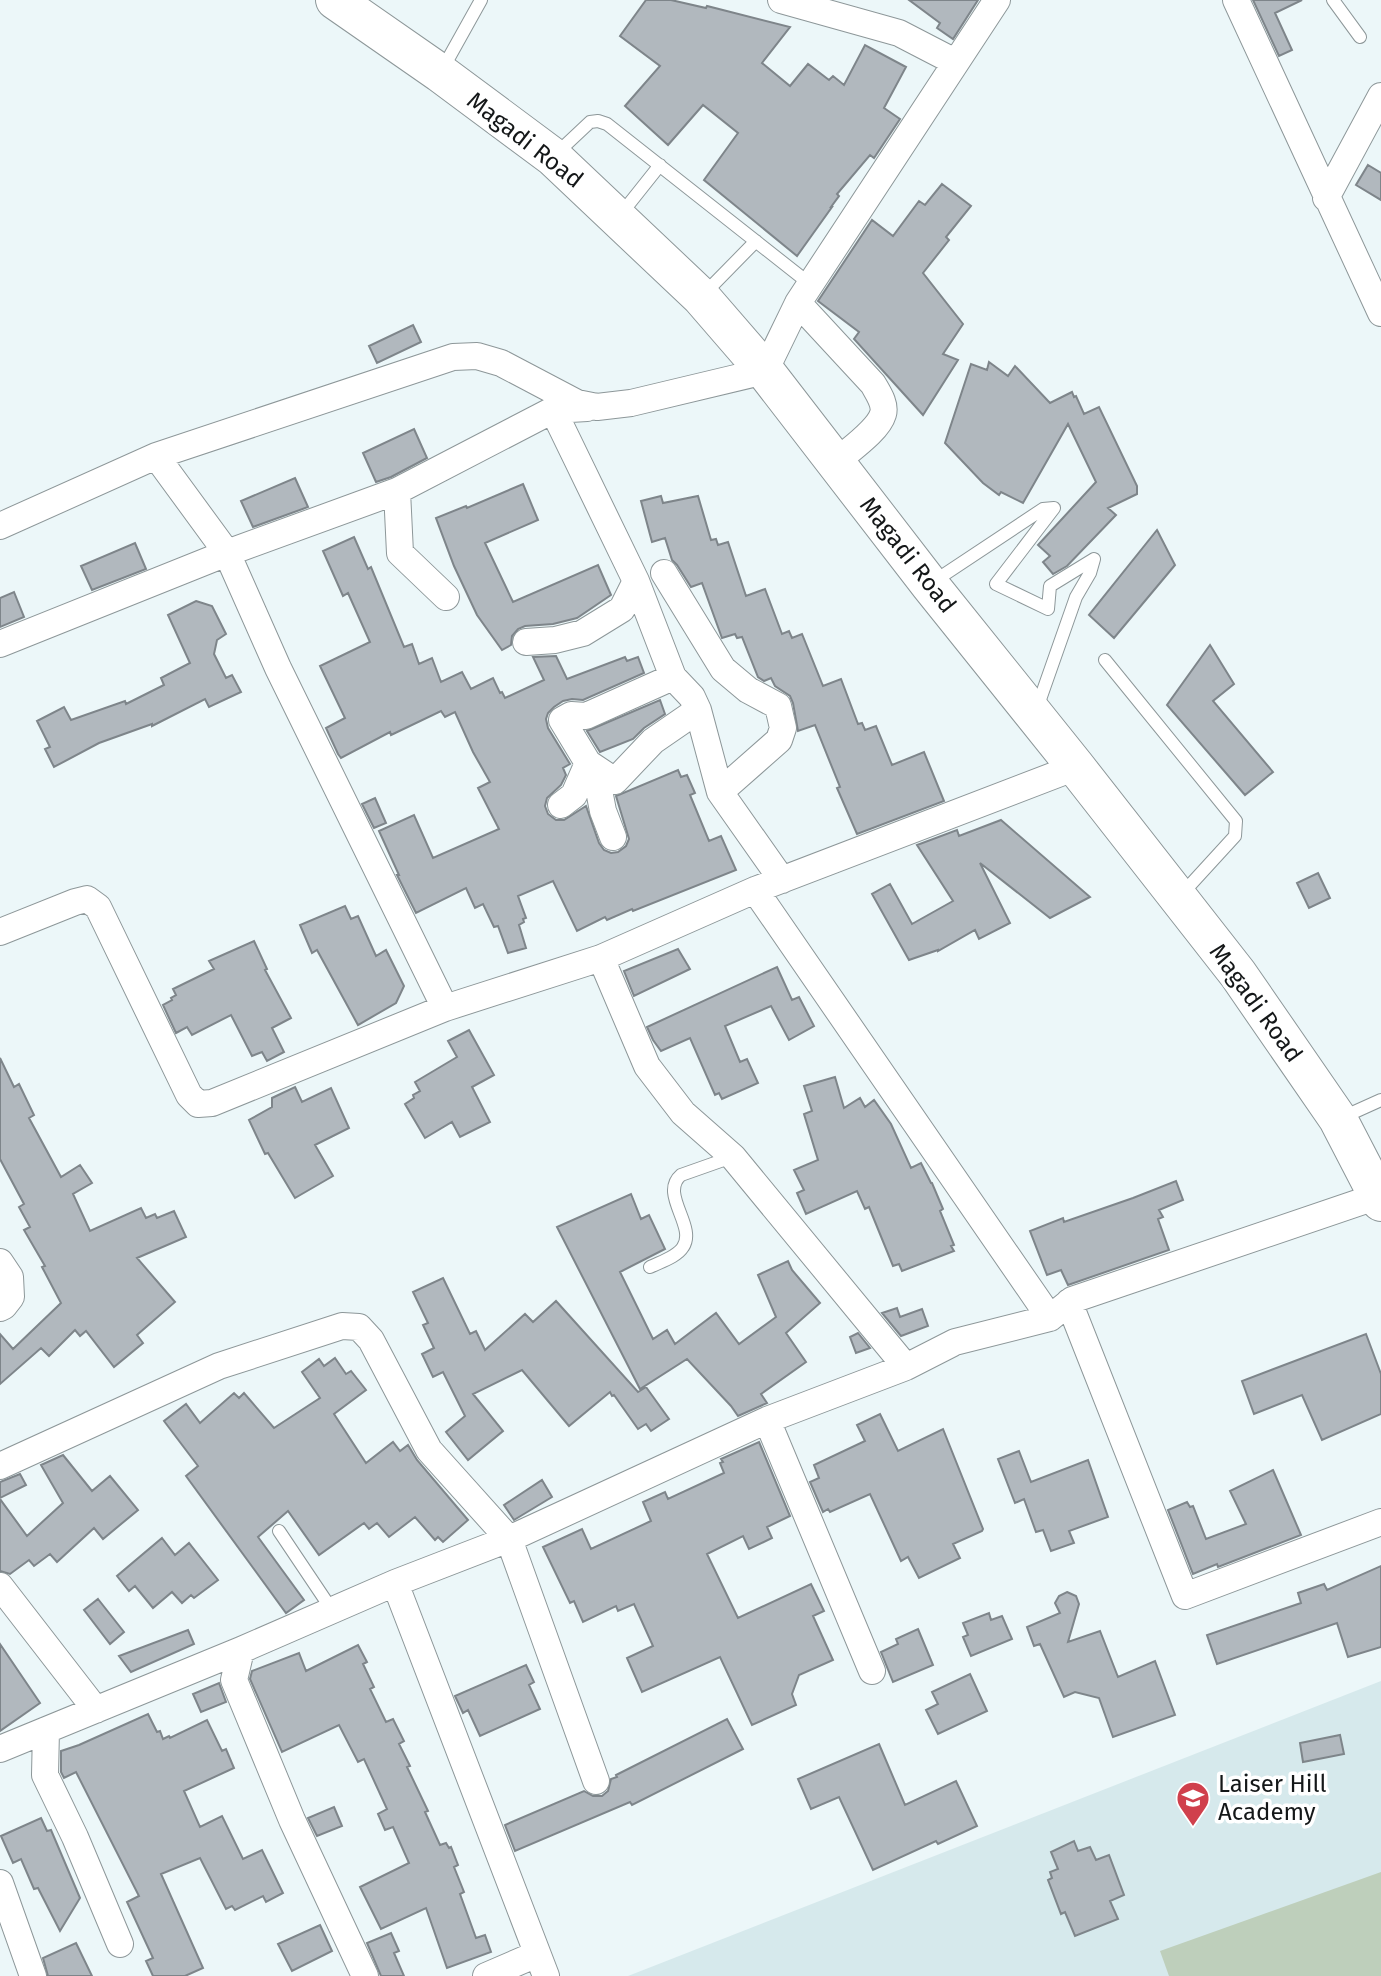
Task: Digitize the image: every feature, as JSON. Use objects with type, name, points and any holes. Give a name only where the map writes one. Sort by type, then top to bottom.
[{"type":"highway","name":"Magadi Road","points":[[335,0],[440,73],[553,157],[701,297],[765,371],[1238,974],[1338,1119],[1380,1199]]},
{"type":"street","points":[[781,0],[899,33],[955,62]]},
{"type":"street","points":[[0,644],[227,553],[397,491],[553,410],[631,403],[765,371],[804,293],[997,0]]},
{"type":"street","points":[[1236,0],[1381,313]]},
{"type":"street","points":[[1326,198],[1381,96]]},
{"type":"street","points":[[804,293],[873,384],[881,399],[883,413],[876,427],[836,462]]},
{"type":"street","points":[[0,526],[156,456],[453,357],[477,356],[501,363],[577,403],[597,407]]},
{"type":"street","points":[[553,410],[636,581],[673,677],[695,704],[720,792],[782,880]]},
{"type":"street","points":[[156,456],[227,553],[284,680],[445,1008]]},
{"type":"street","points":[[397,491],[400,553],[446,597]]},
{"type":"street","points":[[664,573],[723,669],[748,690],[778,706],[783,727],[779,740],[720,792]]},
{"type":"street","points":[[526,642],[555,640],[583,633],[622,609],[636,581]]},
{"type":"street","points":[[588,763],[615,781],[653,741],[695,704],[723,669]]},
{"type":"street","points":[[613,838],[603,811],[598,785],[562,720],[571,715],[586,716],[673,677]]},
{"type":"street","points":[[561,805],[574,795],[588,763]]},
{"type":"street","points":[[0,932],[75,902],[87,899],[98,906],[189,1095],[198,1104],[212,1103],[445,1008],[601,958],[755,890],[1076,766]]},
{"type":"street","points":[[755,890],[1059,1310],[1185,1596],[1381,1522]]},
{"type":"street","points":[[601,958],[648,1066],[683,1113],[733,1157],[906,1367]]},
{"type":"street","points":[[0,1749],[241,1650],[395,1583],[509,1539],[767,1420],[906,1367],[955,1342],[1059,1310],[1380,1199]]},
{"type":"street","points":[[0,1262],[10,1277],[12,1297],[0,1308]]},
{"type":"street","points":[[0,1466],[219,1366],[342,1326],[359,1327],[371,1340],[429,1450],[509,1539],[596,1781]]},
{"type":"street","points":[[767,1420],[872,1671]]},
{"type":"street","points":[[395,1583],[542,1965],[486,1976]]},
{"type":"street","points":[[0,1586],[96,1710]]},
{"type":"street","points":[[241,1650],[234,1680],[292,1820],[365,1976]]},
{"type":"street","points":[[46,1730],[45,1775],[75,1837],[120,1944]]},
{"type":"street","points":[[0,1883],[33,1976]]},
{"type":"lane","points":[[440,73],[481,0]]},
{"type":"lane","points":[[1334,0],[1360,37]]},
{"type":"lane","points":[[553,157],[590,122],[607,124],[756,242],[804,293]]},
{"type":"lane","points":[[619,218],[660,165]]},
{"type":"lane","points":[[701,297],[756,242]]},
{"type":"lane","points":[[930,584],[1043,509],[1054,508],[996,584],[1048,609],[1050,586],[1094,559],[1090,573],[1076,597],[1035,715]]},
{"type":"lane","points":[[1105,660],[1236,821],[1235,836],[1178,898]]},
{"type":"lane","points":[[1338,1119],[1381,1100]]},
{"type":"lane","points":[[650,1267],[678,1252],[686,1241],[673,1187],[675,1180],[681,1175],[733,1157]]},
{"type":"lane","points":[[279,1531],[332,1610]]},
{"type":"shaded area","name":"Laiser Hill Academy","points":[[1381,1681],[1381,1976],[628,1976]]},
{"type":"green space","points":[[1381,1872],[1381,1976],[1169,1976],[1160,1951]]},
{"type":"building","points":[[646,0],[671,0],[706,8],[707,6],[790,27],[762,63],[790,86],[808,64],[829,80],[833,76],[844,85],[865,45],[906,67],[884,108],[900,119],[874,158],[870,155],[837,194],[839,196],[832,207],[797,256],[704,180],[738,133],[703,105],[668,145],[625,106],[660,66],[620,36]]},
{"type":"building","points":[[909,0],[978,0],[953,39],[937,28],[940,23]]},
{"type":"building","points":[[1253,0],[1302,0],[1275,13],[1292,50],[1279,56]]},
{"type":"building","points":[[1368,165],[1381,173],[1381,200],[1356,185]]},
{"type":"building","points":[[942,184],[971,206],[946,237],[949,240],[923,273],[963,324],[943,354],[958,360],[923,415],[854,339],[859,332],[818,301],[872,220],[893,236],[919,201],[925,205]]},
{"type":"building","points":[[413,325],[421,342],[377,363],[369,346]]},
{"type":"building","points":[[989,362],[1008,376],[1015,366],[1050,403],[1072,392],[1084,414],[1099,407],[1137,486],[1137,494],[1108,508],[1116,515],[1067,566],[1053,574],[1043,562],[1050,556],[1038,545],[1096,482],[1068,424],[1023,503],[1001,492],[999,495],[983,483],[945,443],[971,364],[987,370]]},
{"type":"building","points":[[414,429],[427,458],[376,482],[363,453]]},
{"type":"building","points":[[295,478],[308,507],[253,527],[241,501]]},
{"type":"building","points":[[523,484],[538,520],[485,543],[513,602],[598,565],[611,595],[577,618],[518,629],[512,636],[511,645],[502,650],[477,615],[454,566],[436,518]]},
{"type":"building","points":[[661,496],[663,503],[698,496],[711,540],[716,539],[718,545],[728,542],[746,596],[765,589],[782,634],[789,631],[792,638],[802,634],[823,686],[841,679],[858,724],[862,723],[865,730],[876,726],[892,765],[924,752],[944,801],[857,834],[837,788],[840,787],[815,725],[798,731],[790,696],[775,686],[771,678],[764,681],[758,677],[742,637],[737,638],[735,634],[722,638],[702,583],[691,587],[672,560],[665,538],[652,542],[641,501]]},
{"type":"building","points":[[1157,530],[1175,565],[1114,638],[1089,615]]},
{"type":"building","points":[[354,537],[368,569],[371,567],[404,647],[412,644],[419,664],[432,658],[441,682],[462,672],[471,689],[493,678],[505,698],[544,680],[533,657],[556,656],[567,679],[625,657],[627,661],[638,657],[644,673],[583,700],[563,701],[548,713],[548,728],[570,764],[563,768],[566,775],[561,785],[547,798],[545,806],[548,814],[556,820],[564,820],[586,806],[599,843],[604,850],[618,852],[626,846],[629,839],[616,796],[678,770],[681,777],[687,775],[695,793],[690,795],[709,841],[721,836],[736,870],[633,911],[632,909],[607,920],[605,917],[577,931],[553,881],[518,896],[526,918],[519,925],[526,948],[508,953],[498,926],[494,927],[483,904],[475,908],[466,888],[416,913],[379,831],[414,815],[433,858],[499,829],[478,788],[490,782],[455,712],[445,717],[441,711],[391,735],[390,732],[341,758],[338,754],[326,728],[345,718],[320,666],[370,642],[348,593],[343,596],[323,551]]},
{"type":"building","points":[[135,543],[146,569],[92,590],[81,566]]},
{"type":"building","points":[[14,592],[24,617],[0,627],[0,598]]},
{"type":"building","points":[[196,601],[212,606],[226,634],[217,640],[214,654],[226,678],[232,675],[241,692],[209,707],[205,699],[152,726],[99,743],[54,767],[45,749],[50,747],[37,721],[64,707],[71,720],[125,701],[126,704],[164,685],[161,678],[190,663],[168,615]]},
{"type":"building","points":[[1210,645],[1234,684],[1213,701],[1273,772],[1245,795],[1167,705]]},
{"type":"building","points":[[660,700],[665,714],[633,739],[600,752],[587,731]]},
{"type":"building","points":[[375,798],[386,823],[374,828],[362,804]]},
{"type":"building","points":[[1001,820],[1090,897],[1050,918],[980,863],[1010,923],[979,939],[975,930],[938,951],[909,960],[872,894],[890,884],[912,924],[953,901],[917,845],[957,830],[959,836]]},
{"type":"building","points":[[1318,873],[1330,898],[1309,908],[1297,883]]},
{"type":"building","points":[[345,906],[351,919],[358,916],[376,956],[386,950],[404,986],[396,1003],[358,1025],[317,950],[312,953],[300,925]]},
{"type":"building","points":[[254,941],[267,969],[265,970],[291,1018],[272,1028],[284,1052],[267,1061],[262,1052],[252,1056],[231,1015],[192,1035],[187,1027],[176,1033],[163,1005],[176,995],[173,989],[214,969],[209,961]]},
{"type":"building","points":[[678,949],[690,969],[634,996],[624,971]]},
{"type":"building","points":[[777,967],[792,1000],[799,997],[814,1026],[789,1040],[771,1006],[725,1026],[740,1062],[747,1059],[758,1083],[722,1099],[719,1093],[715,1095],[690,1038],[661,1051],[653,1040],[647,1027]]},
{"type":"building","points":[[469,1030],[494,1075],[472,1087],[490,1122],[460,1137],[452,1122],[425,1138],[405,1104],[420,1091],[415,1082],[457,1057],[448,1041]]},
{"type":"building","points":[[0,1058],[14,1087],[19,1084],[34,1115],[29,1118],[61,1177],[80,1165],[92,1183],[73,1194],[90,1231],[141,1208],[146,1218],[155,1214],[157,1218],[174,1211],[186,1237],[137,1258],[175,1302],[137,1335],[143,1343],[114,1367],[86,1331],[80,1336],[75,1330],[49,1356],[41,1348],[0,1384],[0,1334],[13,1349],[61,1303],[42,1267],[45,1266],[24,1230],[30,1227],[19,1207],[24,1204],[0,1159]]},
{"type":"building","points":[[835,1077],[844,1108],[860,1098],[865,1107],[874,1100],[891,1124],[911,1168],[921,1163],[943,1209],[940,1211],[954,1251],[902,1271],[899,1264],[893,1266],[869,1207],[865,1209],[857,1191],[806,1214],[797,1193],[804,1190],[794,1170],[818,1160],[804,1114],[812,1111],[804,1086]]},
{"type":"building","points":[[295,1087],[302,1102],[331,1088],[349,1128],[315,1145],[333,1176],[295,1198],[268,1153],[265,1154],[249,1120],[272,1107],[272,1098]]},
{"type":"building","points":[[1176,1181],[1183,1200],[1159,1210],[1163,1217],[1158,1219],[1169,1250],[1068,1285],[1061,1270],[1047,1275],[1030,1231],[1063,1218],[1064,1222]]},
{"type":"building","points":[[631,1194],[641,1219],[649,1215],[665,1249],[620,1272],[653,1339],[667,1330],[675,1344],[716,1313],[739,1344],[776,1317],[758,1275],[788,1261],[792,1270],[820,1303],[786,1333],[806,1362],[761,1394],[767,1403],[738,1416],[687,1359],[640,1389],[557,1227]]},
{"type":"building","points":[[443,1278],[470,1334],[476,1331],[485,1350],[525,1314],[533,1322],[556,1301],[638,1392],[646,1387],[669,1419],[651,1431],[646,1424],[638,1429],[610,1392],[569,1426],[522,1370],[473,1394],[503,1431],[468,1460],[446,1432],[465,1416],[443,1372],[433,1377],[422,1354],[434,1348],[423,1325],[428,1323],[413,1292]]},
{"type":"building","points":[[897,1308],[900,1317],[922,1309],[928,1326],[901,1336],[882,1313]]},
{"type":"building","points":[[858,1333],[870,1348],[856,1353],[850,1337]]},
{"type":"building","points":[[1366,1334],[1381,1374],[1381,1414],[1322,1440],[1302,1395],[1254,1414],[1242,1381]]},
{"type":"building","points":[[335,1358],[346,1374],[351,1371],[366,1390],[334,1414],[366,1463],[393,1442],[400,1451],[408,1445],[417,1460],[468,1520],[443,1542],[438,1537],[435,1540],[415,1517],[389,1537],[377,1523],[369,1529],[364,1523],[319,1555],[288,1511],[258,1537],[304,1600],[286,1613],[186,1476],[198,1466],[164,1421],[186,1404],[200,1423],[234,1393],[239,1398],[244,1393],[274,1428],[320,1398],[302,1372],[319,1359],[324,1366]]},
{"type":"building","points":[[880,1414],[898,1451],[943,1429],[983,1529],[953,1544],[960,1558],[919,1578],[908,1557],[901,1561],[870,1494],[830,1512],[828,1509],[823,1512],[810,1482],[819,1478],[814,1465],[865,1441],[857,1425]]},
{"type":"building","points":[[759,1442],[790,1516],[767,1527],[772,1538],[749,1549],[743,1536],[707,1554],[738,1618],[811,1584],[824,1611],[813,1616],[833,1660],[799,1675],[792,1694],[796,1705],[752,1725],[720,1657],[642,1692],[627,1658],[653,1646],[634,1604],[618,1611],[616,1606],[583,1622],[574,1601],[570,1603],[543,1547],[582,1529],[591,1549],[651,1521],[643,1502],[665,1492],[668,1499],[724,1473],[721,1459]]},
{"type":"building","points":[[1019,1451],[1031,1482],[1088,1460],[1108,1517],[1069,1531],[1074,1543],[1051,1551],[1043,1530],[1036,1532],[1024,1499],[1015,1503],[998,1459]]},
{"type":"building","points":[[63,1455],[92,1491],[110,1476],[138,1510],[103,1539],[94,1528],[57,1562],[50,1554],[34,1566],[29,1560],[10,1574],[0,1571],[0,1499],[27,1536],[63,1503],[41,1465]]},
{"type":"building","points":[[1273,1470],[1301,1535],[1193,1574],[1168,1510],[1187,1502],[1190,1507],[1193,1506],[1206,1539],[1246,1524],[1230,1491]]},
{"type":"building","points":[[20,1474],[26,1485],[0,1498],[0,1482]]},
{"type":"building","points":[[542,1480],[552,1497],[514,1520],[504,1505]]},
{"type":"building","points":[[162,1538],[175,1555],[189,1543],[218,1580],[194,1598],[191,1595],[182,1603],[172,1592],[153,1608],[135,1586],[129,1591],[117,1576]]},
{"type":"building","points":[[1381,1566],[1381,1647],[1348,1657],[1337,1623],[1217,1664],[1207,1635],[1301,1603],[1298,1593],[1324,1584],[1327,1590]]},
{"type":"building","points":[[1067,1592],[1076,1596],[1079,1604],[1068,1642],[1100,1631],[1118,1677],[1155,1661],[1175,1715],[1113,1737],[1099,1698],[1075,1692],[1064,1697],[1040,1644],[1034,1646],[1027,1627],[1060,1613],[1055,1603],[1059,1596]]},
{"type":"building","points":[[98,1599],[124,1632],[110,1644],[84,1610]]},
{"type":"building","points":[[989,1613],[991,1620],[1002,1616],[1012,1639],[971,1656],[963,1637],[968,1635],[963,1623]]},
{"type":"building","points":[[918,1629],[933,1665],[893,1682],[881,1652],[898,1644],[896,1639]]},
{"type":"building","points":[[188,1630],[194,1644],[131,1672],[119,1656]]},
{"type":"building","points":[[0,1644],[40,1703],[0,1731]]},
{"type":"building","points":[[358,1645],[367,1662],[363,1664],[374,1687],[370,1689],[386,1722],[393,1719],[404,1741],[399,1744],[440,1845],[446,1843],[451,1847],[458,1865],[454,1867],[464,1892],[460,1894],[476,1938],[485,1935],[491,1952],[447,1968],[426,1908],[381,1929],[360,1887],[409,1863],[393,1827],[385,1830],[378,1814],[387,1809],[364,1759],[358,1762],[339,1725],[282,1752],[250,1679],[252,1671],[299,1653],[306,1671]]},
{"type":"building","points":[[526,1665],[534,1682],[529,1685],[540,1709],[480,1736],[468,1710],[463,1713],[455,1696]]},
{"type":"building","points":[[970,1674],[987,1711],[938,1734],[926,1710],[938,1704],[932,1692]]},
{"type":"building","points":[[219,1683],[226,1702],[201,1712],[193,1694]]},
{"type":"building","points":[[148,1714],[163,1739],[207,1720],[222,1751],[226,1749],[234,1768],[184,1791],[200,1827],[222,1816],[243,1859],[262,1850],[283,1893],[266,1902],[263,1896],[235,1910],[232,1906],[226,1909],[200,1858],[161,1874],[203,1968],[185,1976],[153,1976],[146,1961],[153,1958],[127,1902],[139,1896],[76,1772],[64,1778],[61,1772],[61,1751]]},
{"type":"building","points":[[727,1719],[743,1749],[632,1805],[630,1802],[515,1851],[505,1825],[584,1791],[593,1796],[602,1796],[608,1791],[611,1779],[617,1777],[616,1775]]},
{"type":"building","points":[[1340,1735],[1344,1754],[1303,1762],[1300,1743]]},
{"type":"building","points":[[879,1744],[905,1805],[956,1781],[977,1826],[938,1844],[936,1841],[873,1870],[839,1797],[811,1809],[798,1779]]},
{"type":"building","points":[[334,1807],[342,1826],[317,1836],[308,1818]]},
{"type":"building","points":[[41,1818],[47,1831],[51,1830],[80,1898],[60,1931],[38,1888],[34,1889],[21,1859],[13,1863],[1,1836]]},
{"type":"building","points":[[1074,1841],[1078,1851],[1090,1847],[1096,1860],[1109,1855],[1124,1895],[1110,1901],[1118,1919],[1075,1936],[1065,1912],[1061,1914],[1048,1880],[1052,1878],[1050,1872],[1058,1869],[1051,1852]]},
{"type":"building","points":[[320,1925],[332,1951],[292,1971],[278,1944]]},
{"type":"building","points":[[391,1933],[399,1951],[394,1953],[404,1976],[381,1976],[367,1943]]},
{"type":"building","points":[[76,1943],[92,1976],[48,1976],[43,1958]]},
{"type":"place","name":"Laiser Hill Academy","points":[[1193,1828]]}]
